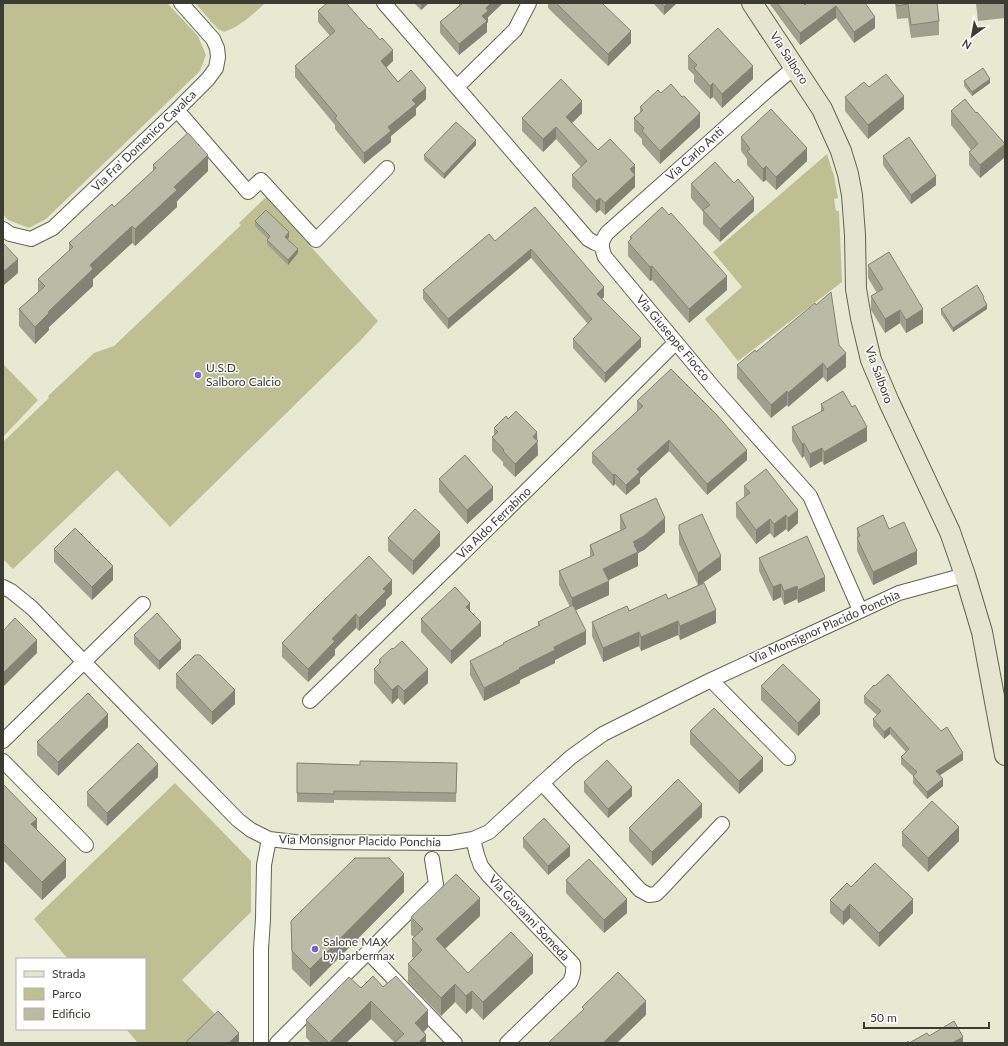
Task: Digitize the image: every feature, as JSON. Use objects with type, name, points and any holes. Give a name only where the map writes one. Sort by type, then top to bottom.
[{"type":"street","name":"Via Fra' Domenico Cavalca","points":[[3,229],[10,234],[30,239],[53,228],[208,79],[216,68],[218,57],[217,48],[213,39],[181,3]]},
{"type":"street","points":[[384,3],[588,239],[602,246]]},
{"type":"street","points":[[457,87],[515,30],[529,3]]},
{"type":"street","name":"Via Salboro","points":[[752,3],[822,109],[842,151],[853,200],[856,289],[871,360],[888,402],[950,532],[965,576],[982,632],[1005,755]]},
{"type":"street","name":"Via Carlo Anti","points":[[602,246],[602,239],[607,233],[794,67]]},
{"type":"street","points":[[177,110],[248,192],[261,180],[316,240],[387,168]]},
{"type":"street","name":"Via Giuseppe Fiocco","points":[[602,246],[605,257],[714,388],[810,496],[860,610]]},
{"type":"street","name":"Via Aldo Ferrabino","points":[[310,701],[454,562],[676,342]]},
{"type":"street","name":"Via Monsignor Placido Ponchia","points":[[3,587],[11,591],[32,608],[238,820],[251,830],[269,839],[295,842],[450,843],[473,839],[490,832],[571,757],[603,734],[711,680],[860,610],[899,593],[965,576]]},
{"type":"street","points":[[3,741],[143,604]]},
{"type":"street","points":[[711,680],[788,758]]},
{"type":"street","points":[[3,761],[86,846]]},
{"type":"street","points":[[542,783],[640,890],[649,895],[656,894],[722,824]]},
{"type":"street","points":[[261,1043],[264,865],[269,839]]},
{"type":"street","name":"Via Giovanni Someda","points":[[473,839],[481,866],[573,964],[574,971],[570,982],[507,1043]]},
{"type":"street","points":[[277,1043],[436,884],[432,859]]},
{"type":"street","points":[[368,952],[455,1043]]},
{"type":"green space","points":[[3,3],[167,3],[198,36],[206,55],[200,71],[46,219],[29,228],[8,220],[3,214]]},
{"type":"green space","points":[[195,3],[265,3],[251,16],[230,30],[224,32],[218,29]]},
{"type":"green space","points":[[827,154],[834,176],[838,198],[834,199],[836,211],[839,211],[842,282],[738,361],[705,319],[742,287],[713,252]]},
{"type":"green space","name":"U.S.D. Salboro Calcio","points":[[266,197],[378,321],[361,340],[170,527],[117,470],[13,569],[3,559],[3,442],[49,398],[48,396],[94,353],[114,346],[241,225],[239,223]]},
{"type":"green space","points":[[3,364],[38,400],[3,437]]},
{"type":"green space","points":[[175,783],[251,861],[251,912],[182,980],[215,1014],[185,1043],[138,1043],[127,1030],[146,1030],[146,958],[67,958],[34,919]]},
{"type":"building","points":[[327,3],[346,3],[380,40],[382,38],[393,50],[381,61],[398,82],[411,70],[426,88],[412,100],[416,104],[388,127],[391,131],[364,153],[335,118],[337,116],[295,66],[335,31],[318,11]]},
{"type":"building","points":[[463,3],[491,3],[486,8],[488,11],[482,16],[487,21],[459,44],[440,22]]},
{"type":"building","points":[[556,3],[602,3],[631,31],[608,54]]},
{"type":"building","points":[[661,3],[668,3],[664,6]]},
{"type":"building","points":[[777,3],[803,3],[805,5],[807,3],[865,3],[875,17],[854,32],[836,6],[800,33]]},
{"type":"building","points":[[897,3],[937,3],[939,21],[911,25],[908,4],[897,6]]},
{"type":"building","points":[[718,28],[753,66],[722,94],[713,83],[710,86],[694,68],[697,65],[688,56]]},
{"type":"building","points":[[983,68],[990,79],[972,92],[964,81]]},
{"type":"building","points":[[886,74],[904,96],[868,125],[845,97],[864,82],[869,87]]},
{"type":"building","points":[[561,79],[582,101],[566,117],[598,150],[610,139],[635,165],[630,169],[635,175],[605,203],[600,198],[596,201],[572,175],[587,161],[556,127],[543,139],[522,118]]},
{"type":"building","points":[[671,84],[682,97],[684,96],[700,113],[660,151],[642,131],[644,128],[634,118],[643,110],[640,107],[658,90],[661,93]]},
{"type":"building","points":[[965,99],[1005,144],[980,165],[969,152],[978,144],[951,111]]},
{"type":"building","points":[[771,109],[807,148],[776,177],[766,166],[763,169],[747,151],[750,149],[741,137]]},
{"type":"building","points":[[456,122],[476,140],[444,174],[424,155]]},
{"type":"building","points":[[188,133],[208,155],[174,187],[177,190],[135,229],[132,226],[90,265],[93,269],[48,312],[49,313],[35,327],[19,309],[45,286],[38,279],[73,247],[69,243],[112,204],[114,207],[156,168],[153,165]]},
{"type":"building","points":[[909,137],[936,176],[911,195],[883,156]]},
{"type":"building","points":[[715,162],[734,183],[738,179],[754,198],[720,229],[703,210],[710,205],[691,184]]},
{"type":"building","points":[[535,207],[604,287],[597,294],[641,338],[605,373],[573,339],[592,319],[531,249],[448,319],[423,290],[489,234],[495,241]]},
{"type":"building","points":[[662,207],[669,215],[671,213],[727,276],[689,309],[652,266],[650,267],[628,242],[632,238],[630,237]]},
{"type":"building","points":[[266,210],[289,232],[285,237],[298,249],[288,260],[267,240],[270,236],[255,221]]},
{"type":"building","points":[[3,243],[18,259],[3,272]]},
{"type":"building","points":[[889,252],[923,309],[906,320],[900,310],[885,319],[871,296],[883,289],[868,265]]},
{"type":"building","points":[[977,285],[987,305],[953,328],[941,309]]},
{"type":"building","points":[[831,292],[839,345],[846,353],[827,369],[823,363],[788,393],[787,391],[771,405],[737,365],[755,350],[756,352],[815,303],[816,305]]},
{"type":"building","points":[[671,369],[717,415],[747,450],[707,484],[669,440],[637,469],[640,472],[626,485],[615,474],[613,475],[592,453],[643,406],[637,401]]},
{"type":"building","points":[[843,391],[852,407],[855,405],[867,427],[824,452],[822,448],[810,454],[792,427],[824,410],[821,404]]},
{"type":"building","points":[[516,411],[537,432],[533,437],[538,441],[515,464],[492,437],[498,432],[494,428],[506,416],[508,419]]},
{"type":"building","points":[[465,455],[493,487],[467,510],[439,479]]},
{"type":"building","points":[[766,469],[798,510],[788,518],[786,515],[774,524],[770,519],[756,530],[736,503],[750,493],[744,486]]},
{"type":"building","points":[[656,498],[665,518],[644,536],[633,542],[638,552],[603,569],[609,581],[572,598],[559,571],[594,555],[590,545],[626,528],[620,515]]},
{"type":"building","points":[[415,509],[440,532],[413,561],[388,538]]},
{"type":"building","points":[[702,514],[721,556],[698,573],[679,530],[679,525]]},
{"type":"building","points":[[883,515],[889,529],[904,522],[917,551],[873,572],[857,538],[860,536],[857,528]]},
{"type":"building","points":[[75,528],[113,566],[92,587],[54,549]]},
{"type":"building","points":[[807,536],[825,577],[798,590],[797,586],[784,591],[781,584],[773,587],[759,558]]},
{"type":"building","points":[[369,556],[392,580],[383,589],[386,591],[359,618],[356,614],[332,639],[335,641],[308,669],[282,643]]},
{"type":"building","points":[[704,583],[716,610],[680,626],[678,621],[641,637],[639,632],[603,648],[592,622],[627,606],[629,611],[666,594],[668,599]]},
{"type":"building","points":[[455,587],[470,603],[466,607],[481,622],[451,651],[421,619]]},
{"type":"building","points":[[573,605],[586,631],[554,647],[555,650],[484,688],[470,661],[540,625],[538,622]]},
{"type":"building","points":[[157,613],[181,640],[159,661],[134,635]]},
{"type":"building","points":[[15,618],[37,640],[3,673],[3,631]]},
{"type":"building","points":[[402,641],[428,669],[404,691],[398,685],[392,690],[374,669],[381,662],[379,660]]},
{"type":"building","points":[[195,655],[200,655],[235,690],[212,712],[176,674]]},
{"type":"building","points":[[783,664],[820,700],[798,723],[761,686]]},
{"type":"building","points":[[888,674],[941,731],[947,727],[963,753],[936,771],[943,779],[927,792],[913,776],[917,772],[901,757],[909,749],[890,727],[884,732],[873,719],[881,711],[864,696],[874,685],[875,686]]},
{"type":"building","points":[[88,693],[108,714],[58,762],[37,742]]},
{"type":"building","points":[[714,708],[763,758],[739,781],[690,731]]},
{"type":"building","points":[[138,743],[158,764],[107,813],[87,792]]},
{"type":"building","points":[[607,760],[632,787],[608,809],[584,782]]},
{"type":"building","points":[[360,761],[457,763],[456,793],[334,791],[334,794],[297,793],[297,763],[360,765]]},
{"type":"building","points":[[678,779],[702,804],[652,852],[629,828]]},
{"type":"building","points":[[3,784],[37,819],[31,824],[66,859],[42,882],[3,843]]},
{"type":"building","points":[[932,801],[959,827],[928,858],[902,832]]},
{"type":"building","points":[[544,818],[570,846],[548,866],[523,838]]},
{"type":"building","points":[[355,858],[389,858],[404,874],[310,969],[292,951],[291,921]]},
{"type":"building","points":[[589,859],[627,899],[604,920],[566,880]]},
{"type":"building","points":[[875,863],[913,899],[879,933],[850,904],[843,912],[830,900],[847,883],[851,887]]},
{"type":"building","points":[[456,874],[480,898],[436,939],[468,973],[511,932],[533,955],[483,1002],[472,991],[466,996],[455,984],[441,998],[408,964],[422,950],[412,939],[423,929],[411,917]]},
{"type":"building","points":[[618,972],[646,1001],[603,1043],[548,1043],[584,1009],[582,1007]]},
{"type":"building","points":[[373,976],[383,987],[396,976],[428,1010],[415,1023],[426,1035],[420,1041],[422,1043],[394,1043],[404,1034],[371,1001],[329,1043],[306,1020],[349,977],[361,988]]},
{"type":"building","points":[[218,1011],[239,1033],[229,1043],[185,1043]]},
{"type":"building","points":[[954,1021],[963,1037],[952,1043],[909,1043],[927,1033],[929,1036]]},
{"type":"place","name":"U.S.D. Salboro Calcio","points":[[198,375]]},
{"type":"place","name":"Salone MAX by barbermax","points":[[315,949]]}]
